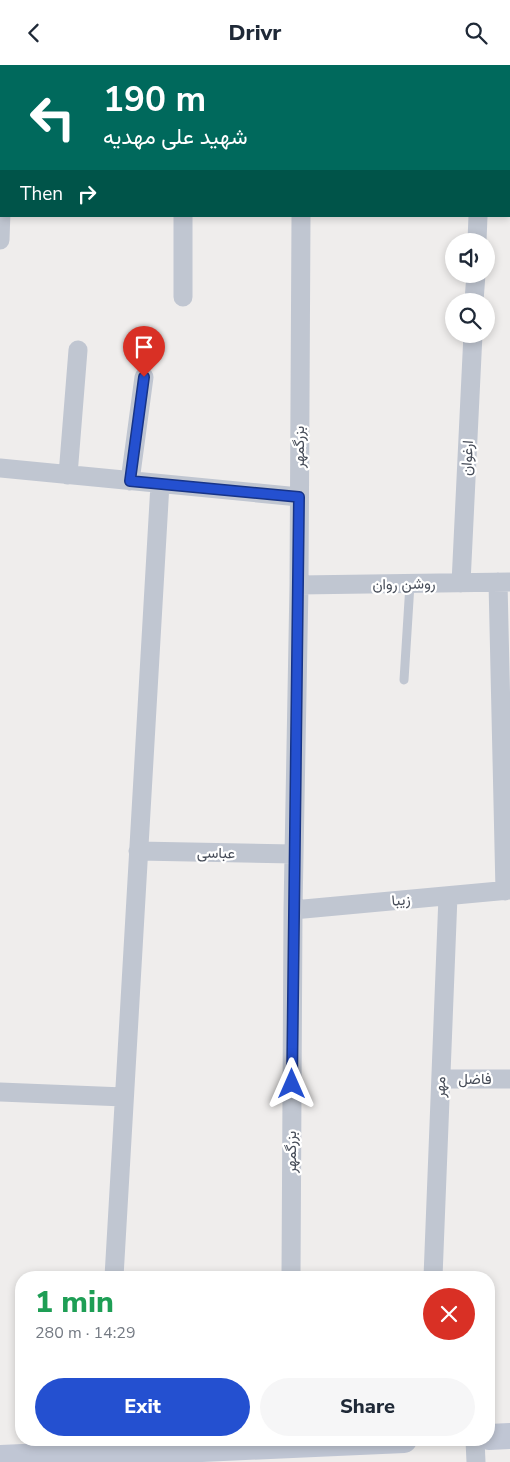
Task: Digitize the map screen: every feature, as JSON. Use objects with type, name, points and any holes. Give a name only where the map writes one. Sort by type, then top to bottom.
[{"type":"street","points":[[0,240],[1,217]]},
{"type":"street","points":[[183,217],[183,297]]},
{"type":"street","name":"بزرگمهر","points":[[291,1271],[301,217]]},
{"type":"street","points":[[477,233],[478,217]]},
{"type":"street","name":"ارغوان","points":[[462,583],[473,343]]},
{"type":"street","points":[[68,475],[78,350]]},
{"type":"street","points":[[130,481],[144,377]]},
{"type":"street","points":[[0,468],[299,497]]},
{"type":"street","points":[[114,1271],[160,483]]},
{"type":"street","points":[[504,582],[508,890]]},
{"type":"street","name":"روشن روان","points":[[299,585],[504,582]]},
{"type":"street","name":"عباسی","points":[[138,851],[294,855]]},
{"type":"street","name":"زیبا","points":[[293,910],[508,890]]},
{"type":"street","name":"مهر","points":[[433,1271],[448,896]]},
{"type":"street","name":"فاضل","points":[[440,1079],[510,1079]]},
{"type":"street","points":[[0,1092],[124,1097]]},
{"type":"street","points":[[495,1437],[510,1436]]},
{"type":"street","points":[[0,1458],[117,1452],[290,1449],[328,1446]]},
{"type":"street","points":[[475,1446],[476,1462]]},
{"type":"lane","points":[[404,680],[410,584]]},
{"type":"route","points":[[144,377],[130,481],[299,497],[292,1084]]}]
